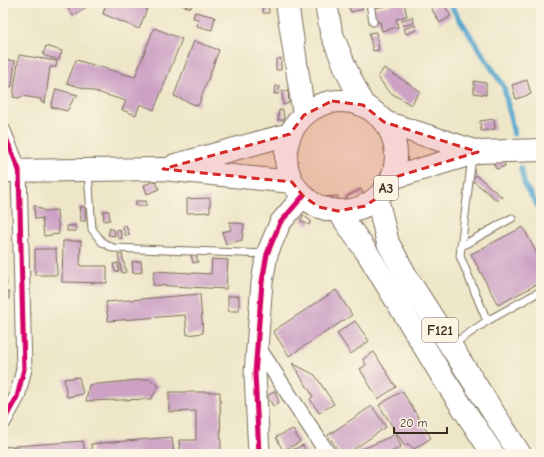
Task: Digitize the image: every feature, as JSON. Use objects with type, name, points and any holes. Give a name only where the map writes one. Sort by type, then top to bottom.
[{"type":"main road","points":[[287,3],[304,115]]},
{"type":"main road","points":[[326,3],[331,32],[363,105]]},
{"type":"main road","name":"A3","points":[[332,101],[348,101],[363,105],[374,112],[384,122],[392,134],[396,149],[396,164],[392,178],[377,198],[365,206],[352,210],[338,211],[319,207],[298,189],[287,166],[286,150],[290,134],[304,115],[317,106],[332,101]]},
{"type":"main road","name":"A3","points":[[384,122],[475,153]]},
{"type":"main road","name":"A3","points":[[163,169],[290,134]]},
{"type":"main road","name":"A3","points":[[392,178],[475,153],[541,150]]},
{"type":"main road","name":"A3","points":[[11,170],[163,169],[298,189]]},
{"type":"main road","name":"F121","points":[[377,198],[388,243],[409,282],[520,454]]},
{"type":"main road","name":"F121","points":[[338,211],[368,254],[442,376],[493,454]]},
{"type":"street","points":[[3,131],[11,170],[24,369],[17,397],[3,422]]},
{"type":"street","points":[[259,454],[255,374],[262,282],[267,254],[280,223],[298,189]]},
{"type":"street","points":[[257,346],[328,454]]},
{"type":"lane","points":[[370,3],[373,22]]},
{"type":"lane","points":[[475,153],[460,247],[460,256],[487,321]]},
{"type":"lane","points":[[88,170],[92,229],[102,242],[113,248],[267,254]]},
{"type":"lane","points":[[460,247],[512,218]]},
{"type":"lane","points":[[450,346],[487,321],[541,291]]},
{"type":"highlighted area","points":[[332,101],[363,105],[384,122],[478,152],[392,178],[377,198],[365,206],[338,211],[319,207],[303,196],[292,182],[163,169],[290,134],[304,115]]},
{"type":"building","points":[[64,3],[92,3],[73,16]]},
{"type":"building","points":[[106,3],[132,3],[147,9],[139,29],[103,14]]},
{"type":"building","points":[[175,3],[192,3],[191,8]]},
{"type":"building","points":[[262,3],[268,3],[269,13],[263,13]]},
{"type":"building","points":[[361,3],[363,9],[351,12],[349,7]]},
{"type":"building","points":[[391,3],[404,3],[407,16],[396,19],[398,27],[382,31],[380,22],[377,22],[374,8],[391,5]]},
{"type":"building","points":[[443,3],[451,16],[440,23],[431,8]]},
{"type":"building","points":[[195,12],[215,17],[212,30],[197,26],[198,19],[193,18]]},
{"type":"building","points":[[412,17],[414,23],[403,26],[402,20]]},
{"type":"building","points":[[415,25],[417,30],[406,34],[404,29]]},
{"type":"building","points":[[154,28],[182,39],[154,110],[140,104],[136,115],[122,110],[126,101],[67,83],[76,60],[135,77]]},
{"type":"building","points":[[376,32],[379,50],[373,51],[369,33]]},
{"type":"building","points":[[194,41],[219,50],[198,106],[174,96]]},
{"type":"building","points":[[46,46],[62,51],[59,60],[43,55]]},
{"type":"building","points":[[19,55],[57,61],[56,67],[50,67],[45,103],[41,102],[41,99],[22,96],[19,98],[13,97]]},
{"type":"building","points":[[281,58],[281,70],[276,70],[276,60]]},
{"type":"building","points":[[7,60],[15,61],[12,87],[4,86]]},
{"type":"building","points":[[384,68],[420,91],[411,105],[388,91],[378,77]]},
{"type":"building","points":[[527,80],[531,94],[516,99],[512,85]]},
{"type":"building","points":[[474,81],[486,83],[486,95],[474,93]]},
{"type":"building","points":[[276,86],[280,86],[278,94],[274,94]]},
{"type":"building","points":[[56,89],[78,95],[73,100],[67,111],[51,107]]},
{"type":"building","points":[[282,91],[288,91],[289,103],[283,105]]},
{"type":"building","points":[[279,110],[283,110],[284,120],[278,120]]},
{"type":"building","points":[[494,119],[495,129],[481,131],[480,121]]},
{"type":"building","points":[[503,158],[505,166],[496,169],[493,161]]},
{"type":"building","points":[[476,175],[502,197],[498,201],[472,180]]},
{"type":"building","points":[[155,181],[159,189],[147,194],[144,185]]},
{"type":"building","points":[[361,189],[364,195],[347,201],[347,196]]},
{"type":"building","points":[[338,196],[338,202],[325,202],[326,197]]},
{"type":"building","points":[[210,198],[210,212],[187,213],[187,199]]},
{"type":"building","points":[[136,201],[146,201],[146,206],[136,206]]},
{"type":"building","points":[[34,205],[45,211],[57,210],[59,234],[44,236],[42,218],[35,219]]},
{"type":"building","points":[[79,206],[85,207],[86,221],[81,221]]},
{"type":"building","points":[[103,211],[109,211],[110,220],[104,221]]},
{"type":"building","points":[[303,215],[311,221],[309,225],[301,221]]},
{"type":"building","points":[[229,222],[244,224],[242,240],[226,244],[222,232],[231,230]]},
{"type":"building","points":[[75,225],[76,231],[67,231],[67,226]]},
{"type":"building","points":[[126,225],[129,235],[126,236],[122,226]]},
{"type":"building","points":[[523,227],[541,262],[541,282],[498,305],[471,254]]},
{"type":"building","points":[[110,228],[114,230],[115,236],[108,235]]},
{"type":"building","points":[[120,229],[122,239],[118,238],[116,230]]},
{"type":"building","points":[[63,241],[81,241],[80,266],[107,266],[107,283],[62,282]]},
{"type":"building","points":[[35,249],[56,249],[57,275],[35,275]]},
{"type":"building","points":[[122,254],[126,272],[122,273],[118,255]]},
{"type":"building","points":[[196,254],[198,262],[193,263],[191,255]]},
{"type":"building","points":[[212,259],[228,260],[226,289],[153,285],[154,271],[211,274]]},
{"type":"building","points":[[141,261],[142,272],[133,273],[132,262]]},
{"type":"building","points":[[118,263],[119,271],[115,272],[113,264]]},
{"type":"building","points":[[3,265],[7,285],[3,286]]},
{"type":"building","points":[[336,290],[352,315],[289,356],[273,331]]},
{"type":"building","points":[[3,292],[9,292],[9,299],[3,300]]},
{"type":"building","points":[[200,294],[203,333],[187,335],[185,315],[108,321],[106,302]]},
{"type":"building","points":[[228,296],[239,296],[239,311],[228,311]]},
{"type":"building","points":[[355,321],[369,341],[351,354],[337,333]]},
{"type":"building","points":[[374,352],[396,387],[378,399],[360,369],[366,365],[363,359]]},
{"type":"building","points":[[292,363],[315,375],[334,404],[319,413],[310,399],[313,396]]},
{"type":"building","points":[[79,377],[83,394],[67,397],[64,379]]},
{"type":"building","points":[[149,379],[159,386],[151,399],[86,401],[89,385]]},
{"type":"building","points":[[275,391],[279,403],[273,406],[267,396]]},
{"type":"building","points":[[402,391],[431,438],[414,449],[408,444],[404,445],[379,405]]},
{"type":"building","points":[[169,392],[220,392],[221,454],[180,454],[179,440],[196,440],[196,411],[169,412]]},
{"type":"building","points":[[372,406],[386,427],[347,454],[340,454],[328,435]]},
{"type":"building","points":[[293,429],[300,442],[283,451],[276,437]]},
{"type":"building","points":[[396,434],[401,447],[387,454],[352,454]]},
{"type":"building","points":[[172,437],[174,454],[92,454],[91,444]]},
{"type":"building","points":[[83,441],[85,454],[3,454],[3,447]]},
{"type":"building","points":[[303,445],[308,454],[284,454]]},
{"type":"waterway","points":[[449,3],[504,87],[514,134]]},
{"type":"waterway","points":[[521,168],[525,186],[541,211]]},
{"type":"cycle path","points":[[3,131],[19,170],[24,369],[17,397],[3,422]]},
{"type":"cycle path","points":[[259,454],[255,374],[262,282],[267,254],[280,223],[303,196]]}]
